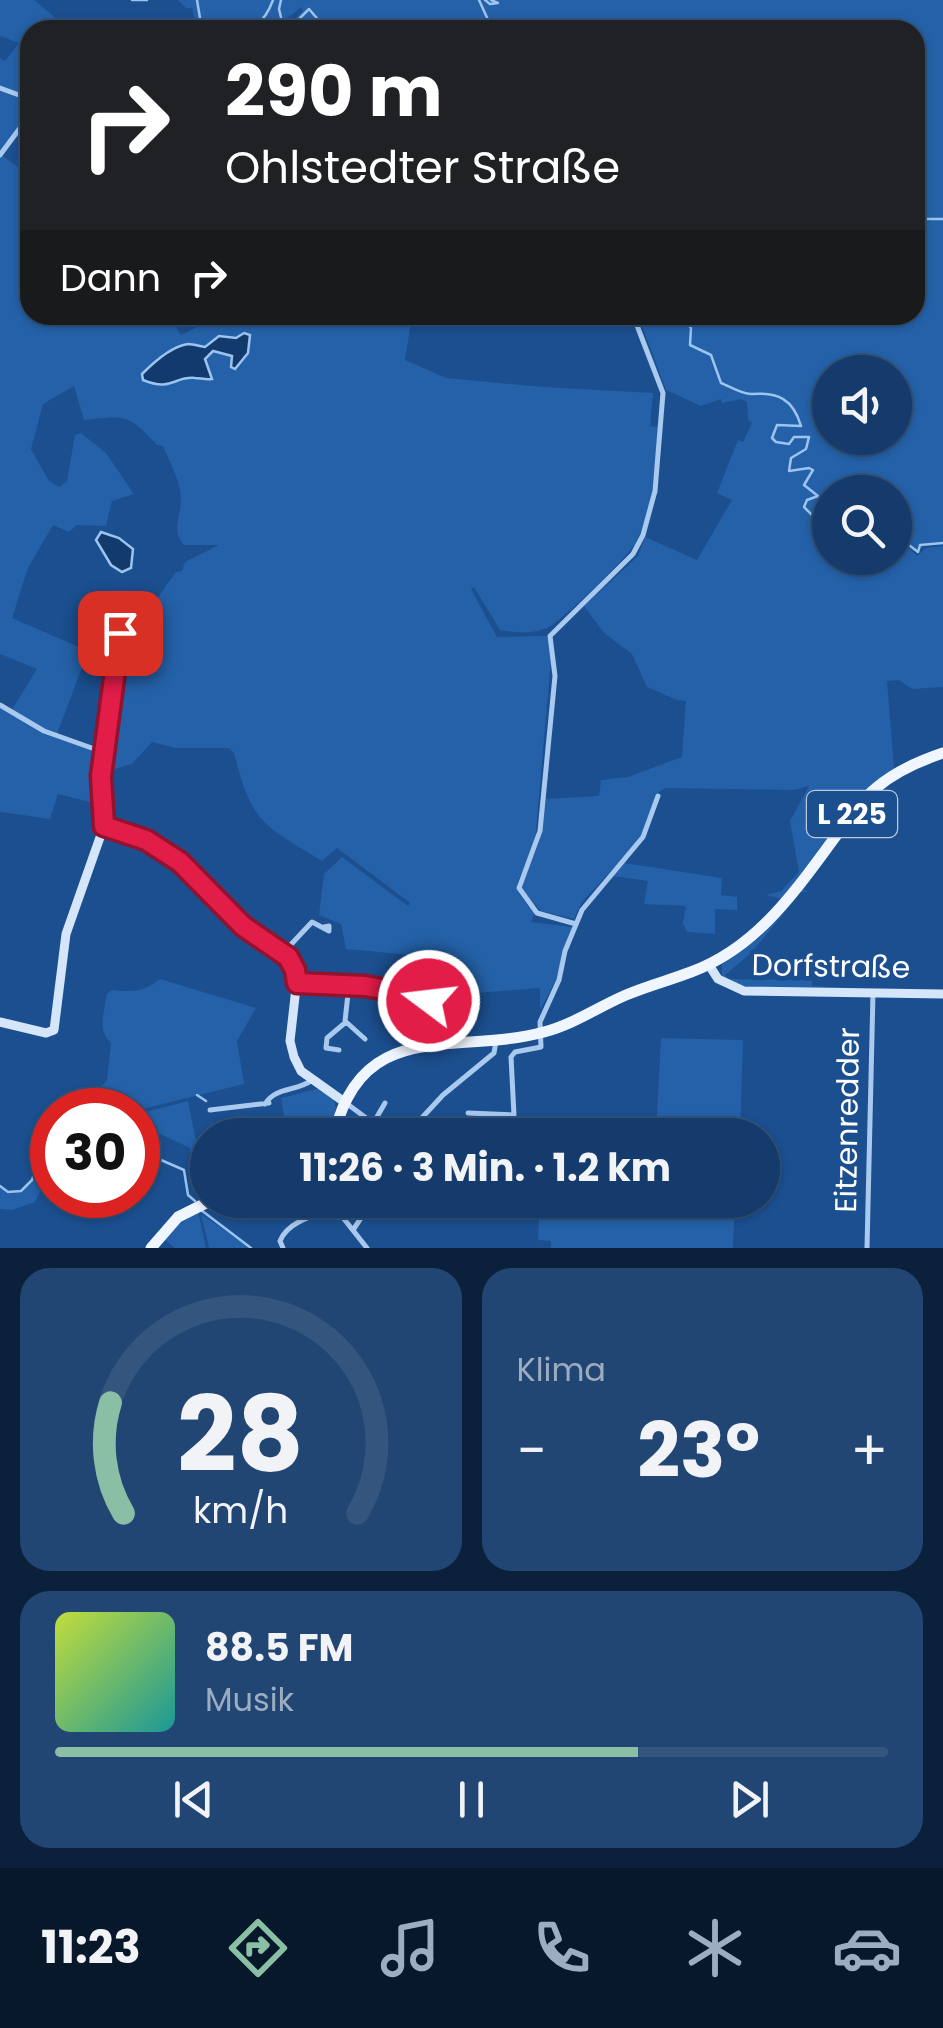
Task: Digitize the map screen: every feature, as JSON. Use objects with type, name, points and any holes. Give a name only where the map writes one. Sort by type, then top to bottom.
[{"type":"main road","name":"L 225","points":[[339,1118],[357,1079],[377,1062],[438,1045],[541,1033],[712,963],[740,947],[768,923],[876,788],[904,769],[943,753]]},
{"type":"main road","points":[[151,1248],[170,1224],[190,1212]]},
{"type":"street","points":[[0,155],[20,128]]},
{"type":"street","points":[[576,924],[537,912],[519,888],[540,831],[555,676],[550,636],[633,554],[656,492],[663,393],[637,325]]},
{"type":"street","points":[[0,1022],[53,1032],[66,934],[104,826],[103,752],[120,633]]},
{"type":"street","points":[[0,705],[44,731],[103,752]]},
{"type":"street","points":[[468,1113],[514,1115],[511,1057],[515,1052],[540,1049],[544,1012],[586,901],[640,842],[658,796]]},
{"type":"street","points":[[104,826],[146,840],[173,856],[243,926],[293,965],[297,983],[290,1041],[298,1066],[368,1118]]},
{"type":"street","points":[[282,953],[312,922],[324,926]]},
{"type":"street","name":"Dorfstraße","points":[[712,963],[721,980],[731,988],[748,992],[943,994]]},
{"type":"street","points":[[297,983],[349,985],[428,998],[438,1045]]},
{"type":"street","points":[[339,1050],[326,1048],[328,1038],[346,1022],[349,985]]},
{"type":"street","name":"Eitzenredder","points":[[868,1248],[873,994]]},
{"type":"street","points":[[346,1022],[365,1039]]},
{"type":"street","points":[[421,1118],[494,1054],[495,1038]]},
{"type":"street","points":[[210,1110],[267,1104],[276,1092],[305,1086],[312,1080]]},
{"type":"street","points":[[376,1118],[385,1103]]},
{"type":"street","points":[[284,1248],[280,1238],[308,1218]]},
{"type":"street","points":[[344,1218],[367,1248]]},
{"type":"street","points":[[353,1230],[360,1218]]},
{"type":"street","points":[[357,1248],[358,1239]]},
{"type":"shaded area","points":[[0,0],[34,0],[58,20],[20,20],[20,94],[0,87],[0,58],[5,61],[19,43],[0,36]]},
{"type":"shaded area","points":[[178,0],[943,0],[943,543],[925,544],[918,552],[912,547],[912,475],[812,475],[812,575],[912,575],[912,551],[917,556],[926,548],[943,546],[943,687],[912,689],[899,680],[887,681],[894,769],[782,899],[766,895],[781,891],[799,872],[790,821],[809,786],[795,790],[665,788],[658,793],[639,841],[582,902],[574,919],[541,911],[521,888],[539,842],[546,799],[599,796],[601,780],[628,777],[682,757],[686,701],[647,687],[632,654],[604,633],[584,606],[638,556],[645,537],[697,560],[732,500],[717,493],[738,440],[743,442],[752,423],[748,420],[747,402],[741,399],[722,403],[721,399],[701,406],[666,390],[642,325],[925,325],[925,20],[294,20],[303,11],[301,7],[283,20],[195,20],[192,8]]},
{"type":"shaded area","points":[[0,91],[20,98],[20,123],[0,153]]},
{"type":"shaded area","points":[[0,154],[20,169],[20,325],[174,325],[181,335],[201,325],[410,325],[405,360],[446,378],[653,393],[650,426],[658,427],[650,500],[636,542],[621,561],[566,614],[536,631],[500,630],[474,587],[471,589],[497,637],[547,636],[551,660],[535,842],[517,884],[519,894],[534,913],[531,922],[572,927],[557,978],[540,1010],[540,988],[464,994],[461,972],[401,954],[346,949],[341,924],[319,915],[324,874],[342,857],[408,906],[410,903],[337,848],[322,861],[262,820],[247,795],[234,753],[228,748],[175,748],[152,742],[132,764],[103,769],[102,805],[58,794],[50,819],[0,812],[0,708],[10,713],[37,669],[0,654]],"holes":[[[74,386],[84,420],[109,418],[132,422],[163,446],[180,492],[177,528],[184,545],[219,545],[185,562],[182,571],[176,572],[122,636],[102,758],[93,750],[56,737],[88,651],[12,618],[28,568],[53,525],[69,532],[77,525],[106,526],[112,501],[134,494],[106,453],[81,433],[75,435],[67,481],[59,487],[49,481],[31,449],[43,404]]]},
{"type":"shaded area","points":[[244,333],[250,335],[248,353],[235,369],[231,367],[232,356],[213,351],[205,359],[212,379],[188,378],[167,384],[143,380],[142,374],[175,348],[188,344],[205,347],[219,336],[236,338]]},
{"type":"shaded area","points":[[101,532],[119,538],[133,549],[131,568],[122,572],[111,565],[96,540]]},
{"type":"shaded area","points":[[624,863],[722,878],[721,895],[737,897],[737,910],[715,909],[715,934],[687,932],[683,923],[686,906],[644,904],[648,881],[612,876]]},
{"type":"shaded area","points":[[801,888],[808,892],[801,892],[752,952],[725,975],[728,979],[812,980],[812,986],[851,988],[764,990],[732,983],[722,976],[722,964],[760,937]]},
{"type":"shaded area","points":[[160,979],[256,1008],[237,1041],[244,1084],[160,1105],[160,1088],[100,1088],[107,1080],[111,1043],[103,1020],[107,994],[112,990],[143,989]]},
{"type":"shaded area","points":[[661,1038],[743,1040],[741,1118],[657,1118]]},
{"type":"shaded area","points":[[317,1089],[333,1098],[336,1108],[333,1118],[284,1118],[281,1098]]},
{"type":"shaded area","points":[[188,1101],[190,1148],[160,1134],[160,1108]]},
{"type":"shaded area","points":[[30,1182],[30,1204],[12,1210],[0,1209],[0,1188],[8,1194]]},
{"type":"shaded area","points":[[186,1217],[200,1218],[206,1248],[175,1248],[164,1239]]},
{"type":"shaded area","points":[[202,1218],[250,1248],[209,1248]]},
{"type":"shaded area","points":[[539,1218],[734,1218],[733,1248],[551,1248],[551,1241],[538,1240]]},
{"type":"waterway","points":[[132,0],[147,0]]},
{"type":"waterway","points":[[197,0],[200,20]]},
{"type":"waterway","points":[[262,20],[273,0]]},
{"type":"waterway","points":[[281,0],[282,20]]},
{"type":"waterway","points":[[479,0],[488,20]]},
{"type":"waterway","points":[[485,0],[498,3],[491,0]]},
{"type":"waterway","points":[[298,20],[309,9],[318,20]]},
{"type":"waterway","points":[[925,219],[943,219]]},
{"type":"waterway","points":[[688,325],[690,345],[711,355],[721,383],[744,393],[777,396],[794,409],[801,426],[777,425],[772,438],[789,444],[794,437],[809,437],[806,449],[791,458],[789,471],[813,470],[804,485],[812,491]]},
{"type":"waterway","points":[[812,498],[804,507],[812,515]]},
{"type":"waterway","points":[[912,547],[918,552],[920,545],[943,543]]},
{"type":"waterway","points":[[197,1095],[206,1101]]},
{"type":"waterway","points":[[160,1160],[184,1170],[190,1197]]},
{"type":"waterway","points":[[0,1186],[8,1192],[21,1191],[30,1182]]},
{"type":"waterway","points":[[212,1218],[251,1248]]},
{"type":"route","points":[[120,633],[101,776],[104,826],[146,840],[193,872],[243,926],[288,957],[297,983],[369,986],[426,997],[429,1001]]}]
